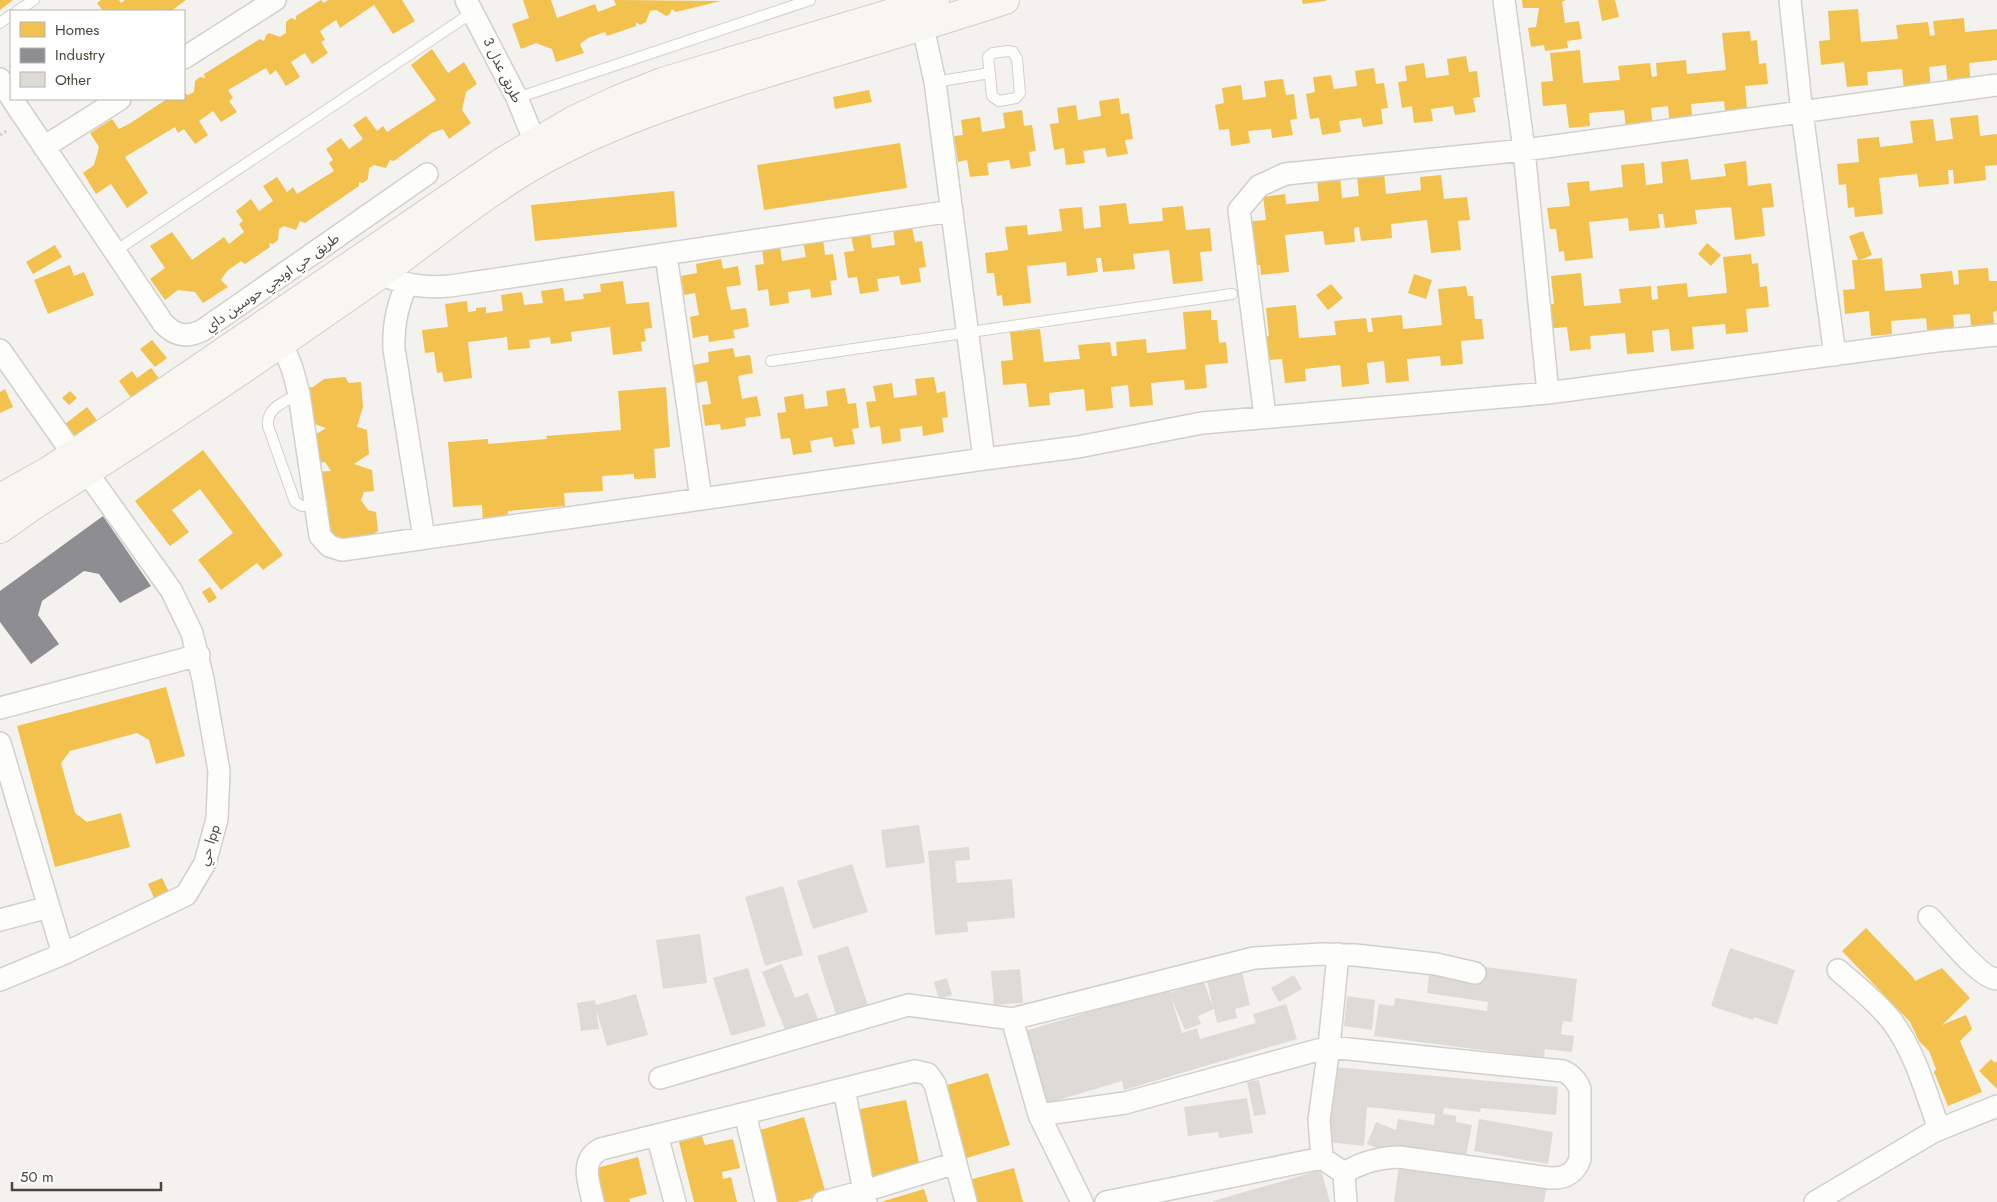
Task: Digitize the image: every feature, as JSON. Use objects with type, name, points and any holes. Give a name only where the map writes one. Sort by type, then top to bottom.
[{"type":"main road","points":[[0,529],[80,463],[505,160],[535,142],[591,112],[662,82],[935,0]]},
{"type":"main road","points":[[0,498],[30,483],[80,463],[282,343],[382,273],[478,201],[545,159],[616,125],[653,110],[800,62],[923,27],[1005,0]]},
{"type":"street","points":[[185,57],[276,0]]},
{"type":"street","points":[[1504,0],[1524,150],[1548,393]]},
{"type":"street","points":[[1790,0],[1802,113],[1835,355]]},
{"type":"street","name":"طريق عدل 3","points":[[470,6],[517,98],[535,142]]},
{"type":"street","points":[[923,27],[935,82],[984,459]]},
{"type":"street","points":[[1265,416],[1239,210],[1259,186],[1284,174],[1524,150],[1997,85]]},
{"type":"street","name":"طريق حي اوبجي حوسين داي","points":[[12,100],[114,252],[168,328],[182,335],[197,334],[427,174]]},
{"type":"street","points":[[44,146],[118,100]]},
{"type":"street","points":[[382,273],[407,284],[428,287],[450,286],[952,211]]},
{"type":"street","points":[[666,254],[701,499]]},
{"type":"street","points":[[407,284],[401,296],[394,322],[394,349],[424,538]]},
{"type":"street","points":[[282,343],[292,368],[299,394],[320,536],[335,548],[342,550],[1078,447],[1202,423],[1265,416],[1548,393],[1936,341],[1997,335]]},
{"type":"street","name":"حي lpp","points":[[0,350],[171,590],[182,611],[199,655],[219,770],[217,819],[205,863],[186,895],[63,954],[0,980]]},
{"type":"street","points":[[0,708],[199,655]]},
{"type":"street","points":[[0,744],[63,954]]},
{"type":"street","points":[[0,920],[49,907]]},
{"type":"street","points":[[1929,917],[1980,972],[1992,979],[1997,979]]},
{"type":"street","points":[[1322,1158],[1319,1120],[1329,1047],[1338,954]]},
{"type":"street","points":[[660,1078],[908,1005],[1012,1019],[1254,958],[1338,954],[1396,958],[1436,964],[1475,973]]},
{"type":"street","points":[[1838,970],[1869,996],[1892,1021],[1912,1056],[1939,1129]]},
{"type":"street","points":[[1012,1019],[1039,1115],[1082,1202]]},
{"type":"street","points":[[1039,1115],[1125,1103],[1329,1047],[1562,1071],[1577,1081],[1580,1089],[1580,1159],[1572,1173],[1566,1177],[1558,1179],[1399,1157],[1382,1158],[1366,1162],[1344,1172]]},
{"type":"street","points":[[594,1202],[586,1167],[591,1156],[601,1149],[915,1071],[928,1074],[935,1084],[966,1202]]},
{"type":"street","points":[[844,1089],[865,1197]]},
{"type":"street","points":[[1816,1202],[1939,1129],[1997,1106]]},
{"type":"street","points":[[745,1113],[766,1202]]},
{"type":"street","points":[[657,1135],[675,1202]]},
{"type":"street","points":[[1106,1202],[1322,1158],[1344,1172]]},
{"type":"street","points":[[823,1202],[865,1197],[956,1163]]},
{"type":"street","points":[[1344,1172],[1346,1202]]},
{"type":"lane","points":[[19,10],[34,0]]},
{"type":"lane","points":[[517,98],[810,0]]},
{"type":"lane","points":[[114,252],[470,6]]},
{"type":"lane","points":[[1013,52],[1017,59],[1020,89],[1018,96],[1003,101],[995,99],[992,96],[990,73],[988,61],[990,54],[1013,52]]},
{"type":"lane","points":[[935,82],[990,73]]},
{"type":"lane","points":[[771,361],[1232,294]]},
{"type":"lane","points":[[299,394],[269,414],[268,426],[295,502],[302,506],[316,505]]},
{"type":"building: Homes","points":[[0,0],[13,0],[0,10]]},
{"type":"building: Homes","points":[[101,0],[119,0],[121,3],[125,0],[186,0],[172,10],[102,10],[97,3]]},
{"type":"building: Homes","points":[[321,0],[324,3],[328,0],[402,0],[415,21],[393,34],[374,5],[340,28],[336,20],[320,31],[325,40],[321,42],[328,53],[312,64],[305,53],[291,62],[300,77],[286,86],[276,70],[270,75],[266,68],[228,90],[233,98],[229,101],[237,112],[221,122],[213,111],[199,121],[208,135],[195,144],[184,129],[178,133],[175,127],[125,157],[148,193],[127,208],[111,184],[96,194],[83,173],[94,165],[99,147],[90,133],[112,119],[119,129],[165,100],[185,100],[185,94],[188,95],[194,92],[195,81],[200,77],[205,78],[204,74],[260,39],[264,41],[269,33],[280,37],[286,33],[286,22],[291,18],[296,20],[296,16]]},
{"type":"building: Homes","points":[[523,0],[551,0],[557,18],[595,4],[598,12],[616,5],[614,0],[721,1],[676,12],[672,9],[669,15],[666,16],[656,10],[650,11],[646,22],[640,25],[636,22],[636,26],[607,36],[605,32],[588,38],[580,44],[584,53],[556,62],[552,49],[536,43],[521,49],[512,24],[529,18]]},
{"type":"building: Homes","points":[[1302,0],[1326,0],[1326,1],[1303,4]]},
{"type":"building: Homes","points":[[1522,0],[1566,0],[1562,2],[1565,23],[1579,21],[1582,39],[1567,41],[1568,48],[1545,51],[1544,45],[1531,47],[1528,28],[1536,27],[1539,8],[1523,8]]},
{"type":"building: Homes","points":[[1598,0],[1615,0],[1619,17],[1602,21]]},
{"type":"building: Homes","points":[[1858,9],[1861,42],[1898,39],[1896,25],[1928,22],[1930,36],[1935,35],[1933,21],[1964,18],[1965,32],[1997,29],[1997,60],[1969,63],[1971,85],[1948,87],[1946,65],[1929,67],[1931,88],[1904,90],[1902,69],[1867,72],[1868,85],[1847,87],[1844,62],[1821,65],[1819,41],[1830,40],[1828,11]]},
{"type":"building: Homes","points":[[1750,31],[1751,41],[1757,40],[1759,64],[1766,63],[1768,84],[1745,86],[1747,109],[1725,111],[1724,101],[1691,104],[1693,126],[1670,128],[1668,106],[1651,108],[1653,129],[1626,131],[1624,110],[1589,113],[1590,126],[1569,128],[1566,104],[1543,106],[1541,82],[1553,81],[1550,53],[1580,50],[1583,83],[1620,80],[1618,66],[1650,63],[1652,77],[1657,76],[1656,63],[1686,60],[1687,74],[1726,70],[1722,33]]},
{"type":"building: Homes","points":[[432,49],[448,73],[464,62],[477,84],[466,92],[462,110],[471,123],[449,139],[443,129],[432,133],[394,161],[390,160],[386,168],[374,165],[369,168],[368,179],[363,183],[359,182],[359,186],[305,223],[300,221],[296,230],[284,226],[279,229],[278,240],[273,244],[269,243],[270,247],[245,264],[241,261],[227,271],[221,280],[228,287],[203,303],[195,292],[178,290],[165,300],[150,279],[165,268],[150,246],[172,232],[192,260],[224,237],[229,244],[244,232],[239,224],[243,221],[236,211],[251,199],[259,211],[273,201],[263,186],[277,177],[287,192],[293,187],[297,194],[334,171],[329,163],[333,160],[326,149],[341,138],[349,149],[363,139],[353,125],[366,116],[377,131],[383,126],[387,132],[436,100],[411,65]]},
{"type":"building: Homes","points":[[1466,56],[1469,72],[1477,71],[1480,97],[1473,98],[1476,112],[1455,115],[1453,106],[1431,109],[1433,121],[1414,123],[1412,106],[1402,108],[1398,82],[1407,81],[1405,66],[1424,63],[1426,78],[1449,75],[1447,59]]},
{"type":"building: Homes","points":[[1374,68],[1376,84],[1384,83],[1388,108],[1381,109],[1383,124],[1363,127],[1361,118],[1339,121],[1341,132],[1322,135],[1319,118],[1310,119],[1306,94],[1315,92],[1313,77],[1331,75],[1334,89],[1357,86],[1355,71]]},
{"type":"building: Homes","points":[[1283,79],[1286,95],[1294,94],[1297,119],[1290,120],[1293,135],[1272,138],[1271,129],[1248,131],[1250,143],[1231,146],[1229,129],[1219,130],[1215,105],[1224,103],[1222,88],[1241,85],[1243,100],[1266,97],[1264,81]]},
{"type":"building: Homes","points":[[869,90],[872,102],[835,109],[833,97]]},
{"type":"building: Homes","points":[[1119,98],[1121,114],[1129,113],[1133,139],[1125,140],[1128,154],[1107,157],[1105,148],[1083,151],[1085,163],[1066,165],[1064,148],[1054,150],[1050,124],[1059,123],[1057,108],[1076,105],[1078,120],[1101,116],[1099,101]]},
{"type":"building: Homes","points":[[1022,110],[1024,126],[1032,125],[1036,151],[1029,152],[1031,166],[1011,169],[1009,160],[987,163],[989,175],[970,177],[967,160],[958,162],[954,136],[963,135],[961,120],[980,117],[982,132],[1005,128],[1003,113]]},
{"type":"building: Homes","points":[[1978,115],[1980,136],[1997,134],[1997,165],[1985,166],[1986,180],[1954,184],[1953,170],[1948,170],[1949,184],[1919,187],[1917,174],[1879,178],[1883,214],[1855,217],[1854,207],[1848,208],[1846,184],[1839,185],[1837,164],[1859,162],[1857,139],[1879,137],[1880,147],[1913,143],[1910,121],[1933,119],[1936,141],[1953,139],[1950,118]]},
{"type":"building: Homes","points":[[900,143],[907,188],[764,210],[757,165]]},
{"type":"building: Homes","points":[[1688,159],[1691,180],[1726,176],[1724,164],[1746,161],[1748,186],[1771,183],[1774,207],[1762,208],[1765,236],[1735,240],[1731,207],[1695,210],[1697,224],[1665,228],[1663,214],[1658,214],[1660,228],[1629,231],[1628,218],[1589,222],[1593,258],[1565,261],[1564,251],[1559,252],[1556,229],[1550,229],[1547,208],[1570,206],[1567,183],[1589,181],[1590,191],[1623,187],[1621,165],[1644,163],[1646,185],[1663,183],[1661,162]]},
{"type":"building: Homes","points":[[1384,172],[1386,194],[1421,190],[1420,177],[1441,175],[1444,199],[1467,197],[1470,220],[1458,221],[1461,250],[1431,253],[1427,220],[1391,224],[1392,238],[1361,241],[1359,227],[1354,228],[1355,242],[1325,245],[1323,231],[1285,235],[1289,272],[1261,275],[1260,265],[1255,265],[1243,222],[1266,220],[1263,197],[1285,194],[1286,204],[1319,201],[1317,179],[1340,176],[1342,198],[1359,196],[1357,175]]},
{"type":"building: Homes","points":[[674,191],[677,227],[535,241],[531,205]]},
{"type":"building: Homes","points":[[1126,203],[1129,224],[1163,221],[1162,208],[1183,206],[1186,230],[1210,228],[1212,251],[1200,252],[1203,281],[1173,284],[1169,250],[1133,254],[1135,269],[1103,272],[1101,258],[1096,258],[1098,272],[1067,276],[1066,262],[1027,266],[1031,303],[1003,306],[1002,295],[997,296],[994,273],[987,273],[985,253],[1008,250],[1005,227],[1027,225],[1028,235],[1062,231],[1059,209],[1082,207],[1084,229],[1101,227],[1099,206]]},
{"type":"building: Homes","points":[[912,227],[915,242],[922,241],[926,267],[919,268],[921,282],[901,285],[899,276],[877,279],[879,291],[860,294],[857,277],[848,278],[844,252],[854,251],[851,236],[870,233],[872,248],[895,245],[893,230]]},
{"type":"building: Homes","points":[[1863,231],[1872,255],[1860,260],[1882,258],[1885,291],[1922,288],[1920,274],[1952,271],[1954,285],[1959,284],[1958,270],[1988,268],[1989,281],[1997,281],[1997,311],[1993,312],[1995,334],[1972,336],[1970,314],[1953,315],[1955,337],[1928,339],[1926,318],[1891,321],[1892,334],[1871,336],[1869,311],[1845,314],[1843,290],[1855,289],[1852,260],[1858,260],[1849,236]]},
{"type":"building: Homes","points":[[823,239],[825,255],[833,254],[837,280],[830,281],[832,295],[811,298],[810,289],[788,292],[789,303],[770,306],[768,289],[758,291],[755,265],[764,264],[762,249],[780,246],[782,261],[806,257],[803,242]]},
{"type":"building: Homes","points":[[1707,243],[1721,255],[1711,266],[1698,254]]},
{"type":"building: Homes","points":[[55,245],[62,257],[33,274],[26,262]]},
{"type":"building: Homes","points":[[1751,254],[1752,264],[1758,263],[1760,287],[1767,286],[1769,307],[1746,309],[1748,332],[1726,334],[1725,324],[1692,327],[1694,349],[1671,351],[1669,329],[1652,331],[1654,352],[1627,354],[1625,333],[1590,336],[1591,349],[1570,351],[1567,327],[1544,329],[1542,305],[1554,304],[1551,276],[1581,273],[1584,306],[1621,303],[1619,289],[1651,286],[1652,300],[1658,299],[1657,286],[1687,283],[1688,297],[1727,293],[1723,257]]},
{"type":"building: Homes","points":[[721,259],[723,269],[738,266],[741,285],[726,287],[731,310],[746,308],[749,327],[733,330],[735,338],[709,342],[708,335],[693,338],[690,317],[699,315],[695,293],[684,295],[681,276],[697,273],[696,264]]},
{"type":"building: Homes","points":[[70,265],[74,276],[84,272],[94,295],[48,314],[34,280]]},
{"type":"building: Homes","points":[[1414,274],[1432,280],[1426,299],[1408,293]]},
{"type":"building: Homes","points":[[623,281],[626,304],[649,302],[652,328],[644,329],[646,341],[641,342],[642,351],[613,355],[610,327],[571,332],[572,341],[551,344],[550,337],[529,340],[530,348],[508,350],[507,337],[468,342],[472,378],[444,382],[442,372],[437,373],[434,352],[425,353],[422,330],[448,327],[445,304],[467,301],[468,312],[476,311],[476,308],[486,307],[486,313],[503,311],[501,295],[522,292],[524,305],[543,303],[541,291],[563,288],[565,301],[584,299],[583,294],[601,292],[600,284]]},
{"type":"building: Homes","points":[[1331,284],[1343,298],[1328,310],[1316,295]]},
{"type":"building: Homes","points":[[1466,286],[1468,296],[1473,296],[1475,319],[1482,319],[1484,339],[1461,341],[1463,364],[1441,366],[1440,356],[1407,359],[1409,381],[1386,383],[1384,361],[1367,363],[1369,384],[1342,387],[1340,365],[1305,369],[1306,381],[1285,383],[1282,359],[1259,361],[1257,338],[1269,336],[1266,308],[1296,305],[1299,338],[1336,335],[1334,321],[1366,318],[1368,332],[1373,332],[1371,318],[1402,315],[1403,329],[1442,325],[1438,289]]},
{"type":"building: Homes","points":[[1211,310],[1211,320],[1217,320],[1219,343],[1226,342],[1228,363],[1205,365],[1207,388],[1185,390],[1184,380],[1151,383],[1153,405],[1130,407],[1128,385],[1111,387],[1113,408],[1086,411],[1084,389],[1049,393],[1050,405],[1029,407],[1026,383],[1003,385],[1001,361],[1013,360],[1010,332],[1040,329],[1044,362],[1080,359],[1078,345],[1110,342],[1112,356],[1117,356],[1116,342],[1146,339],[1147,353],[1186,349],[1183,312]]},
{"type":"building: Homes","points":[[152,340],[167,358],[155,367],[140,349]]},
{"type":"building: Homes","points":[[733,348],[735,357],[750,355],[753,373],[738,376],[742,399],[757,396],[761,416],[745,418],[746,426],[721,430],[720,424],[705,426],[702,405],[711,404],[707,381],[696,383],[693,365],[709,362],[708,352]]},
{"type":"building: Homes","points":[[151,368],[162,382],[134,402],[119,381],[132,371],[137,378]]},
{"type":"building: Homes","points":[[345,377],[349,383],[361,382],[363,407],[357,427],[367,430],[369,454],[354,464],[372,470],[374,491],[364,492],[361,500],[368,510],[376,512],[378,531],[362,541],[322,537],[319,512],[328,512],[327,500],[316,497],[314,472],[331,471],[325,462],[312,464],[310,438],[326,428],[306,421],[303,388],[313,387],[324,379]]},
{"type":"building: Homes","points":[[934,377],[937,393],[945,391],[948,417],[942,418],[944,432],[923,436],[922,426],[900,429],[901,441],[882,444],[880,426],[870,428],[866,402],[876,401],[873,386],[892,383],[894,398],[917,395],[915,379]]},
{"type":"building: Homes","points":[[666,387],[670,447],[654,449],[656,478],[634,479],[634,474],[602,476],[603,491],[564,493],[565,506],[508,511],[508,523],[483,525],[482,505],[453,507],[448,442],[488,439],[488,444],[547,439],[546,436],[621,430],[618,391]]},
{"type":"building: Homes","points":[[845,388],[848,404],[856,403],[859,428],[852,429],[855,444],[834,447],[832,437],[810,441],[812,452],[793,455],[790,438],[781,439],[777,413],[786,412],[784,397],[803,394],[805,409],[828,406],[826,391]]},
{"type":"building: Homes","points":[[5,389],[13,407],[0,413],[0,392]]},
{"type":"building: Homes","points":[[70,391],[77,398],[69,405],[62,398]]},
{"type":"building: Homes","points":[[87,407],[99,423],[77,440],[65,424]]},
{"type":"building: Homes","points":[[203,450],[283,555],[263,570],[257,563],[221,590],[198,560],[233,533],[200,489],[172,510],[189,532],[170,546],[135,501]]},
{"type":"building: Homes","points":[[210,587],[217,598],[209,603],[202,592]]},
{"type":"building: Homes","points":[[166,687],[185,756],[156,764],[149,740],[137,733],[70,751],[61,763],[75,813],[87,822],[121,813],[130,847],[55,867],[17,726]]},
{"type":"building: Homes","points":[[162,878],[169,892],[154,898],[148,884]]},
{"type":"building: Homes","points":[[1866,928],[1915,981],[1942,968],[1970,998],[1942,1025],[1966,1015],[1972,1029],[1960,1041],[1982,1092],[1948,1106],[1934,1072],[1936,1069],[1929,1051],[1919,1041],[1910,1022],[1842,951]]},
{"type":"building: Homes","points":[[1991,1059],[1995,1063],[1997,1061],[1997,1089],[1979,1071]]},
{"type":"building: Homes","points":[[988,1073],[1010,1145],[960,1160],[934,1089]]},
{"type":"building: Homes","points":[[906,1100],[921,1172],[869,1182],[855,1110]]},
{"type":"building: Homes","points":[[804,1117],[826,1194],[797,1202],[776,1202],[750,1133]]},
{"type":"building: Homes","points":[[702,1136],[705,1145],[733,1139],[740,1168],[722,1172],[723,1179],[731,1177],[737,1202],[694,1202],[679,1142]]},
{"type":"building: Homes","points":[[638,1157],[647,1194],[629,1199],[630,1202],[590,1202],[582,1172]]},
{"type":"building: Homes","points":[[1014,1168],[1023,1202],[971,1202],[965,1181]]},
{"type":"building: Homes","points":[[924,1189],[928,1202],[881,1202]]},
{"type":"building: Industry","points":[[103,516],[151,586],[120,603],[99,574],[84,571],[42,601],[38,615],[59,644],[31,664],[0,622],[0,591]]},
{"type":"building: Other","points":[[919,825],[925,863],[886,868],[881,830]]},
{"type":"building: Other","points":[[969,847],[970,860],[955,861],[957,883],[1012,879],[1015,918],[967,922],[968,932],[935,935],[928,851]]},
{"type":"building: Other","points":[[852,864],[868,912],[813,929],[797,881]]},
{"type":"building: Other","points":[[783,886],[803,955],[765,966],[745,897]]},
{"type":"building: Other","points":[[700,934],[707,983],[663,989],[656,940]]},
{"type":"building: Other","points":[[848,946],[870,1011],[850,1017],[848,1010],[836,1014],[817,956]]},
{"type":"building: Other","points":[[1730,948],[1795,970],[1777,1025],[1754,1017],[1753,1020],[1711,1006]]},
{"type":"building: Other","points":[[1431,960],[1577,979],[1572,1022],[1563,1021],[1561,1034],[1574,1036],[1572,1052],[1545,1049],[1544,1058],[1374,1036],[1379,1004],[1394,1006],[1395,998],[1487,1011],[1488,1002],[1427,993]]},
{"type":"building: Other","points":[[782,964],[795,998],[808,993],[820,1024],[788,1037],[762,972]]},
{"type":"building: Other","points":[[748,968],[766,1026],[731,1036],[713,978]]},
{"type":"building: Other","points":[[1020,969],[1023,1003],[994,1005],[991,971]]},
{"type":"building: Other","points":[[1242,972],[1250,1005],[1235,1009],[1237,1018],[1217,1023],[1214,1009],[1198,1016],[1201,1024],[1185,1030],[1171,997],[1182,1033],[1197,1028],[1200,1039],[1256,1023],[1253,1014],[1286,1004],[1297,1039],[1124,1090],[1122,1081],[1042,1105],[1021,1032],[1168,989],[1170,993],[1203,980],[1213,1007],[1207,981]]},
{"type":"building: Other","points":[[1294,975],[1302,989],[1279,1002],[1271,988]]},
{"type":"building: Other","points":[[947,978],[952,995],[939,999],[934,982]]},
{"type":"building: Other","points":[[636,994],[648,1035],[607,1046],[596,1009],[599,1029],[581,1031],[577,1003],[595,1000],[596,1005]]},
{"type":"building: Other","points":[[1347,996],[1375,1000],[1372,1030],[1344,1026]]},
{"type":"building: Other","points":[[1334,1067],[1558,1087],[1556,1115],[1481,1108],[1480,1112],[1444,1108],[1443,1114],[1456,1116],[1456,1122],[1472,1125],[1465,1161],[1393,1148],[1394,1144],[1390,1153],[1367,1144],[1376,1122],[1396,1130],[1398,1119],[1434,1125],[1435,1114],[1367,1107],[1364,1146],[1328,1142]]},
{"type":"building: Other","points":[[1259,1080],[1266,1114],[1254,1116],[1247,1082]]},
{"type":"building: Other","points":[[1247,1098],[1253,1133],[1219,1138],[1218,1132],[1188,1136],[1184,1107]]},
{"type":"building: Other","points":[[1479,1119],[1553,1132],[1548,1164],[1474,1151]]},
{"type":"building: Other","points":[[1399,1164],[1547,1186],[1544,1202],[1394,1202]]},
{"type":"building: Other","points":[[1321,1170],[1330,1202],[1213,1202],[1213,1201]]}]
